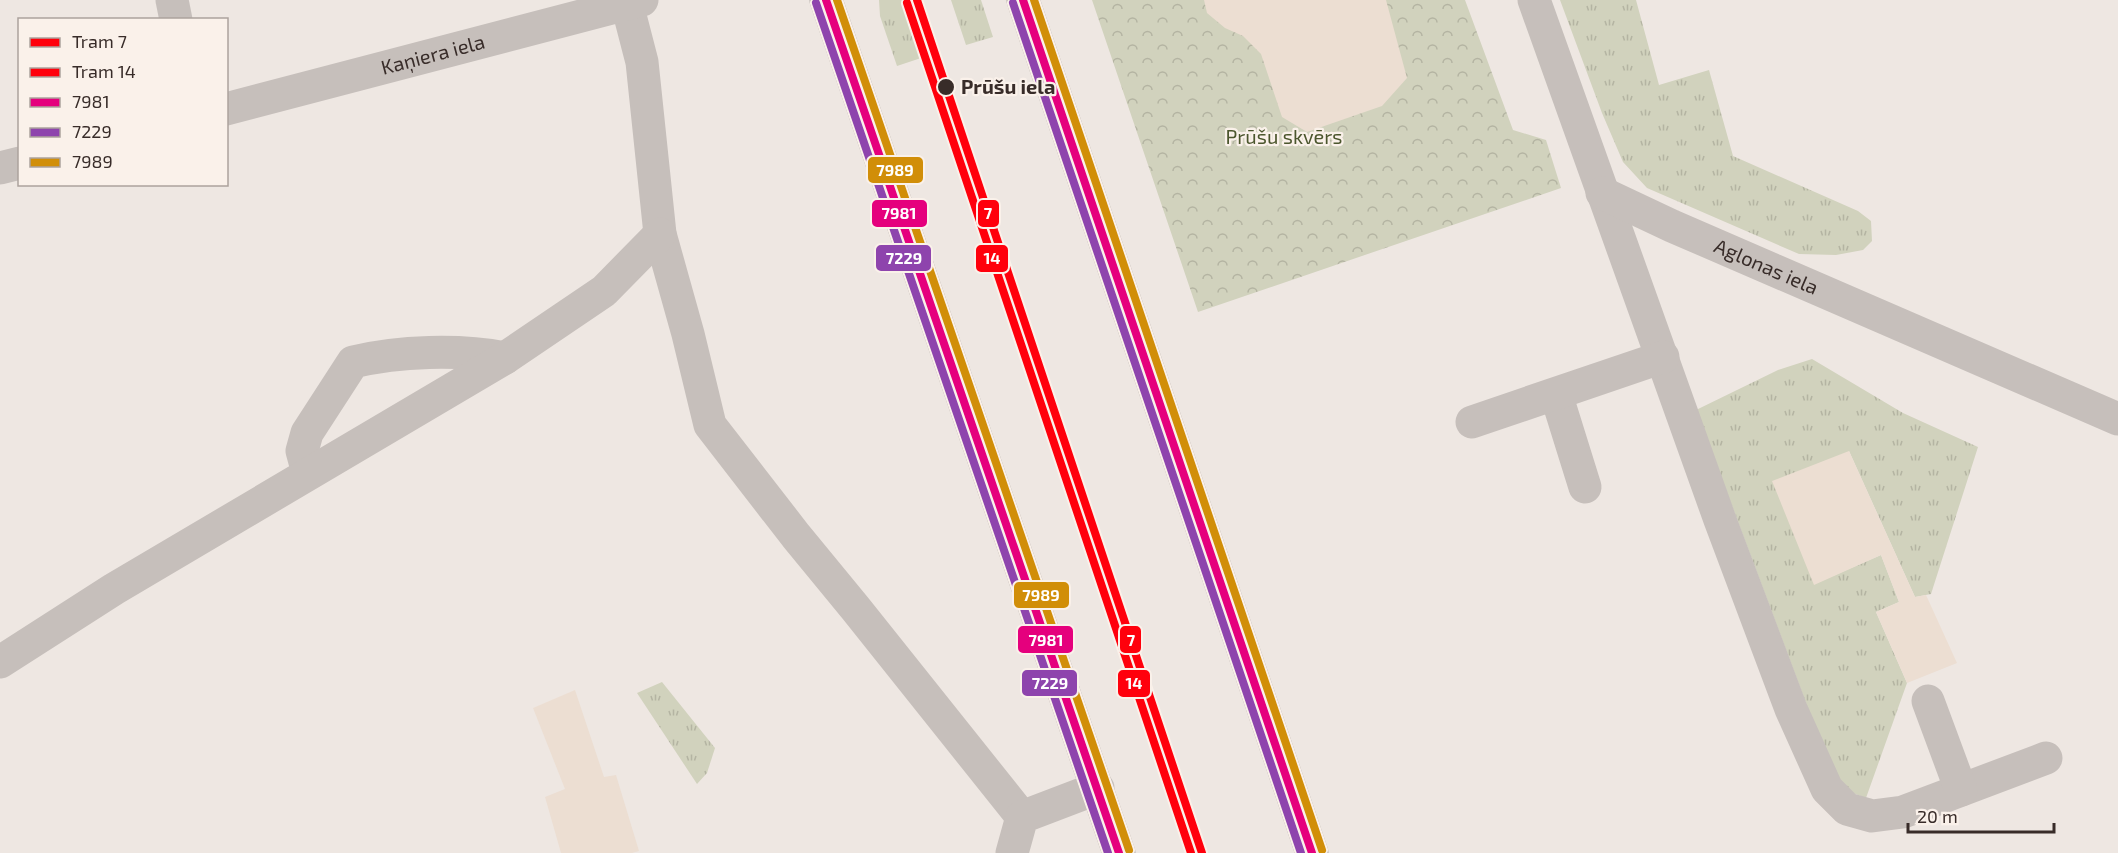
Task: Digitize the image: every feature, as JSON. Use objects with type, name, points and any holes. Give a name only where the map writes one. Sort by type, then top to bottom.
[{"type":"highway","points":[[826,0],[1119,853]]},
{"type":"highway","points":[[1023,0],[1312,853]]},
{"type":"street","points":[[172,0],[176,18]]},
{"type":"street","points":[[1534,0],[1791,710],[1827,789],[1847,809],[1872,816],[1903,812],[2046,758]]},
{"type":"street","points":[[635,2],[660,234],[710,425],[796,536],[1022,817]]},
{"type":"street","name":"Kaņiera iela","points":[[228,109],[635,2]]},
{"type":"street","points":[[0,168],[18,164]]},
{"type":"street","name":"Aglonas iela","points":[[1602,193],[1672,226],[2118,419]]},
{"type":"street","points":[[0,662],[114,589],[505,358],[604,291],[660,234]]},
{"type":"street","points":[[308,473],[302,451],[307,433],[353,362],[378,356],[476,352],[505,358]]},
{"type":"street","points":[[1472,422],[1663,357]]},
{"type":"street","points":[[1556,394],[1585,487]]},
{"type":"street","points":[[1928,701],[1961,790]]},
{"type":"street","points":[[1022,817],[1098,788]]},
{"type":"street","points":[[1012,853],[1022,817]]},
{"type":"green space","points":[[879,0],[908,0],[927,56],[897,66],[880,16]]},
{"type":"green space","points":[[951,0],[981,0],[993,37],[966,45]]},
{"type":"green space","name":"Prūšu skvērs","points":[[1092,0],[1465,0],[1513,130],[1546,140],[1561,188],[1198,312]]},
{"type":"green space","points":[[1560,0],[1636,0],[1659,85],[1709,70],[1733,156],[1858,211],[1871,221],[1872,241],[1863,250],[1836,255],[1799,254],[1647,188],[1623,162],[1602,113]]},
{"type":"green space","points":[[1812,359],[1903,413],[1978,447],[1931,594],[1915,597],[1849,451],[1814,584],[1881,555],[1899,602],[1876,612],[1907,683],[1866,798],[1850,792],[1830,767],[1696,410],[1778,370]]},
{"type":"green space","points":[[662,682],[715,748],[707,773],[697,784],[637,693]]},
{"type":"shaded area","points":[[1204,0],[1386,0],[1407,78],[1382,106],[1307,132],[1282,117],[1261,54],[1243,36],[1225,28],[1207,13]]},
{"type":"shaded area","points":[[1849,451],[1915,597],[1926,595],[1957,663],[1907,683],[1876,612],[1899,602],[1881,555],[1814,585],[1772,481]]},
{"type":"shaded area","points":[[575,690],[604,777],[616,775],[639,851],[632,853],[561,853],[545,797],[565,789],[533,708]]},
{"type":"tram line","name":"7","points":[[917,0],[1202,853]]},
{"type":"tram line","name":"14","points":[[907,3],[1191,853]]},
{"type":"transit line","name":"7981","points":[[826,0],[1119,853]]},
{"type":"transit line","name":"7989","points":[[837,0],[1129,850]]},
{"type":"transit line","name":"7981","points":[[1023,0],[1312,853]]},
{"type":"transit line","name":"7989","points":[[1034,0],[1322,850]]},
{"type":"transit line","name":"7229","points":[[816,3],[1108,853]]},
{"type":"transit line","name":"7229","points":[[1013,3],[1301,853]]},
{"type":"place","name":"Prūšu iela","points":[[946,87]]}]
